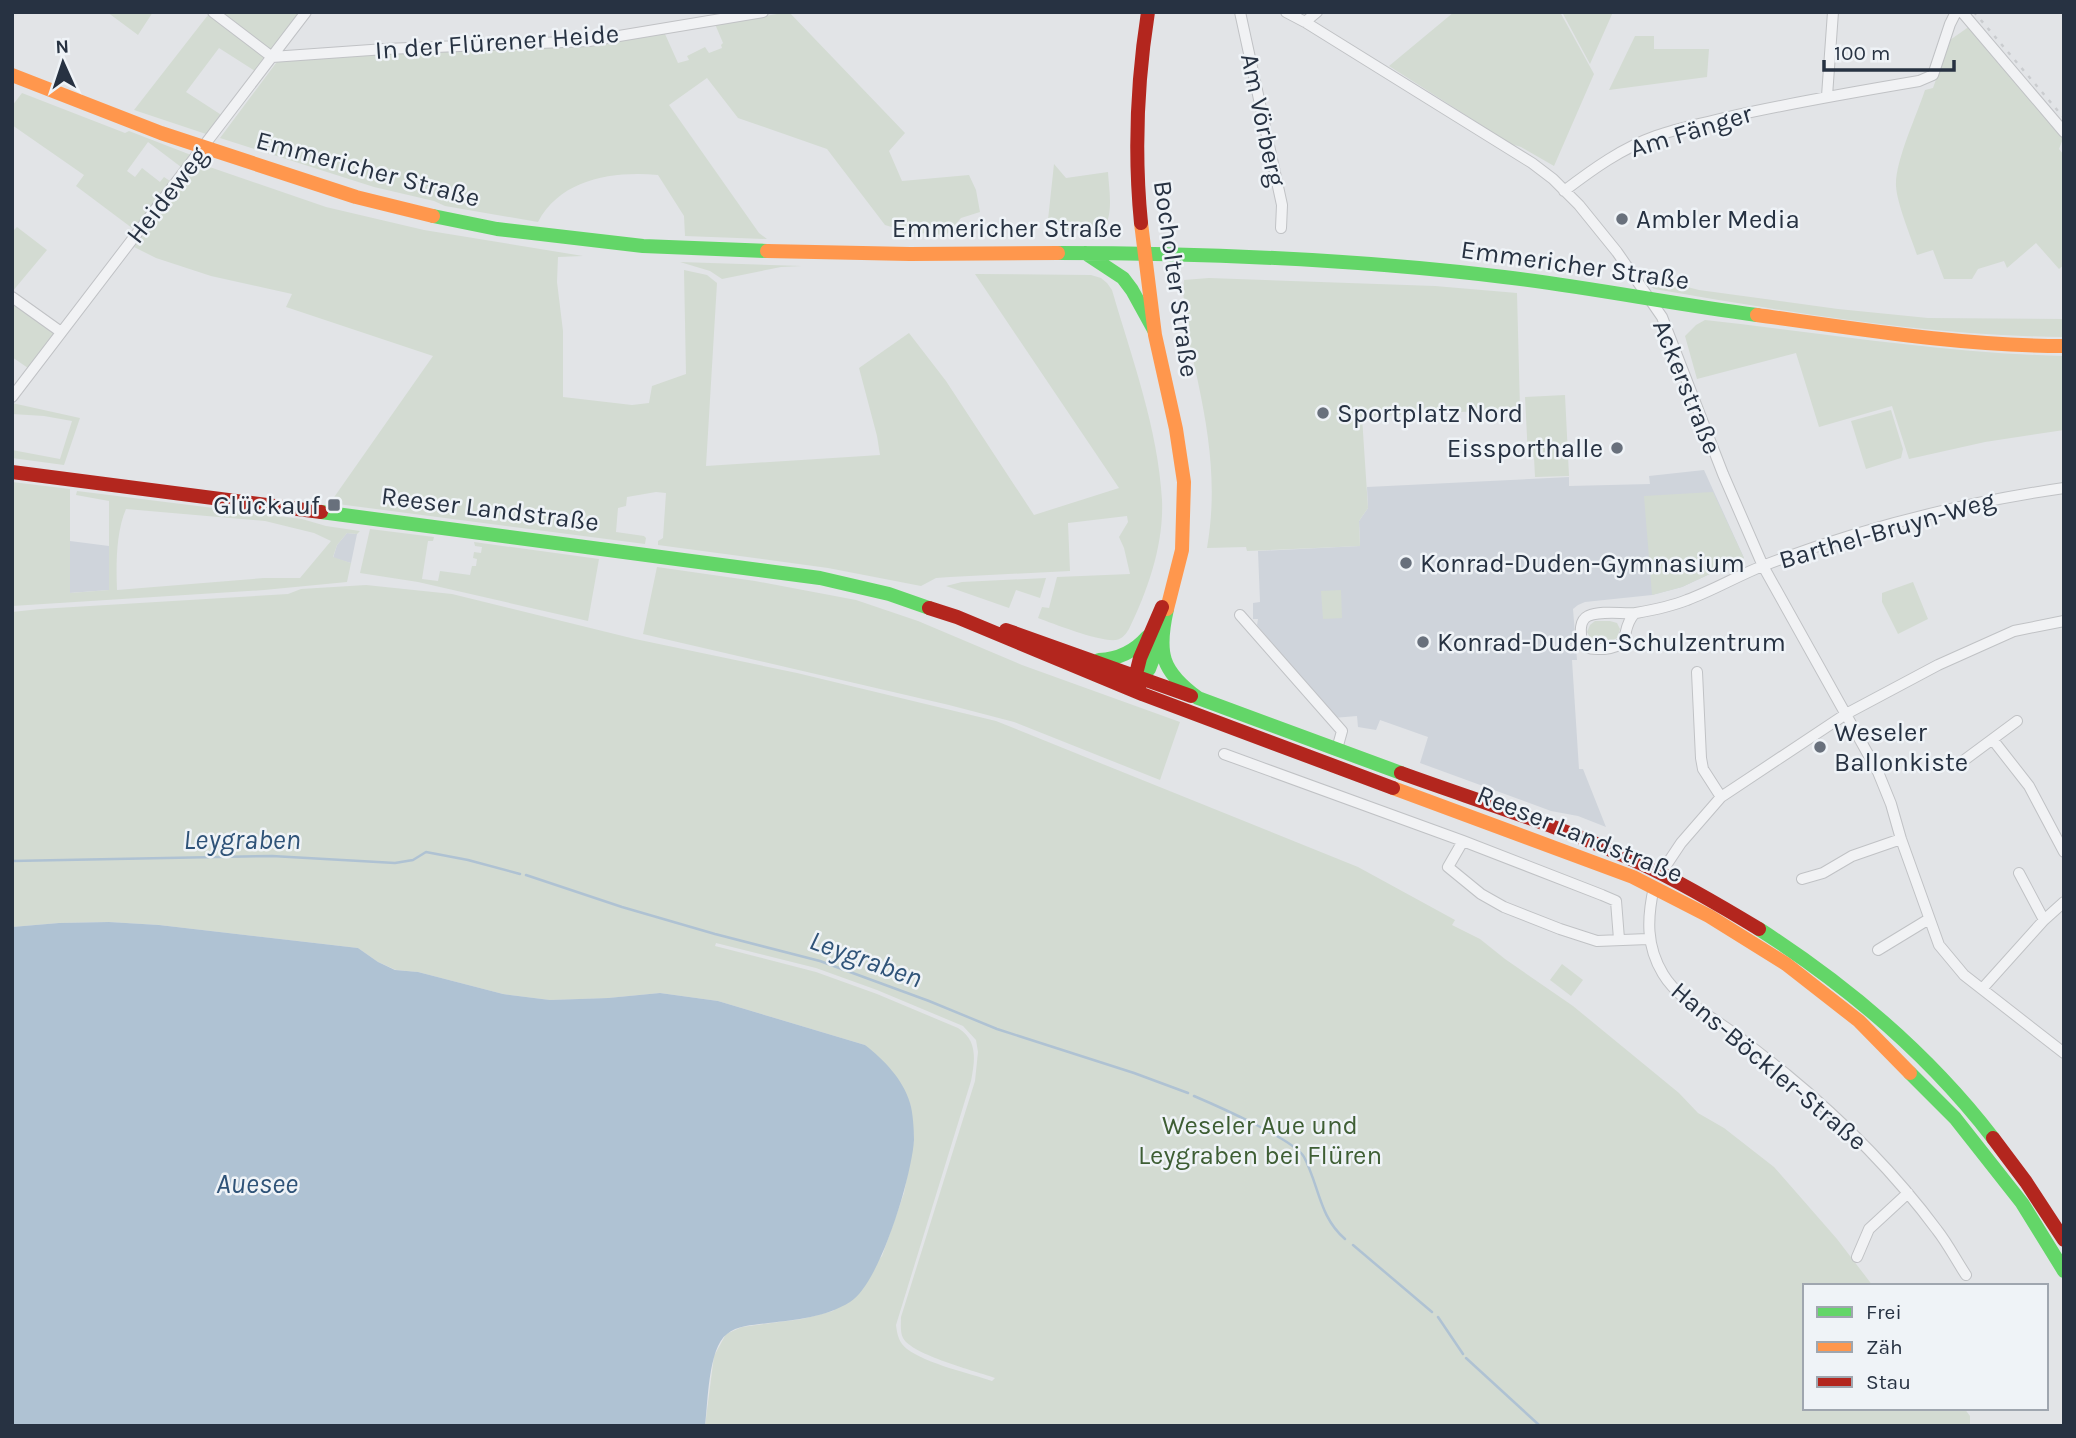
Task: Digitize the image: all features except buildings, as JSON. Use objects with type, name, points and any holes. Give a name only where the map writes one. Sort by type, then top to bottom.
[{"type":"main road","name":"Bocholter Straße","points":[[1136,684],[1149,669],[1155,637],[1182,552],[1185,506],[1182,460],[1155,333],[1137,190],[1139,73],[1148,12]]},
{"type":"main road","name":"Emmericher Straße","points":[[12,75],[160,133],[356,197],[498,229],[573,239],[643,246],[830,253],[1144,253],[1282,258],[1479,274],[1927,338],[2019,346],[2064,346]]},
{"type":"main road","points":[[1084,253],[1123,278],[1155,333]]},
{"type":"main road","name":"Reeser Landstraße","points":[[12,472],[806,576],[889,594],[1136,684],[1562,849],[1633,877],[1709,916],[1786,964],[1859,1021],[1955,1118],[2022,1203],[2064,1271]]},
{"type":"main road","name":"Reeser Landstraße","points":[[957,617],[1024,635],[1088,659],[1136,684],[1198,698],[1574,836],[1661,873],[1713,901],[1773,938],[1865,1006],[1918,1055],[1965,1105],[2007,1156],[2064,1240]]},
{"type":"main road","points":[[1088,659],[1109,660],[1125,656],[1155,637],[1169,670],[1184,688],[1198,698]]},
{"type":"main road","points":[[1654,887],[1661,873]]},
{"type":"street","points":[[213,12],[272,57]]},
{"type":"street","name":"Heideweg","points":[[12,397],[306,12]]},
{"type":"street","name":"In der Flürener Heide","points":[[272,57],[385,49],[589,41],[764,12]]},
{"type":"street","name":"Am Vörberg","points":[[1240,12],[1282,205],[1281,228]]},
{"type":"street","name":"Ackerstraße","points":[[1286,12],[1532,163],[1579,205],[1616,251],[1662,317],[1723,474],[1763,566],[1878,772],[1939,946],[1964,975],[2064,1053]]},
{"type":"street","points":[[1305,22],[1317,12]]},
{"type":"street","points":[[1828,96],[1833,12]]},
{"type":"street","name":"Am Fänger","points":[[1564,191],[1618,153],[1655,136],[1742,113],[1919,81],[1933,75],[1956,12]]},
{"type":"street","points":[[1962,12],[2064,132]]},
{"type":"street","points":[[12,297],[61,332]]},
{"type":"street","name":"Barthel-Bruyn-Weg","points":[[1634,613],[1627,622],[1622,644],[1618,647],[1592,649],[1582,645],[1581,625],[1586,617],[1591,615],[1634,613],[1686,600],[1763,566],[1851,535],[1948,508],[2064,488]]},
{"type":"street","points":[[1240,615],[1342,731],[1337,749]]},
{"type":"street","points":[[1661,873],[1681,843],[1721,797],[1846,715],[1938,665],[2014,631],[2063,622]]},
{"type":"street","points":[[1697,672],[1701,758],[1709,780],[1721,797]]},
{"type":"street","points":[[1963,761],[2017,721]]},
{"type":"street","points":[[1993,740],[2029,786],[2064,852]]},
{"type":"street","points":[[1224,754],[1463,841],[1616,901],[1619,939]]},
{"type":"street","points":[[1802,879],[1823,873],[1852,856],[1901,839]]},
{"type":"street","points":[[1463,841],[1448,867],[1481,894],[1504,907],[1597,941],[1648,939]]},
{"type":"street","points":[[2019,873],[2044,920]]},
{"type":"street","name":"Hans-Böckler-Straße","points":[[1654,887],[1648,939],[1654,959],[1665,978],[1683,996],[1748,1044],[1852,1133],[1908,1193],[1939,1232],[1966,1275]]},
{"type":"street","points":[[1982,989],[2044,920],[2064,902]]},
{"type":"street","points":[[1878,950],[1929,919]]},
{"type":"street","points":[[1857,1257],[1869,1229],[1908,1193]]},
{"type":"shaded area","name":"Konrad-Duden-Schulzentrum","points":[[1704,470],[1744,558],[1682,587],[1652,595],[1585,602],[1573,609],[1577,660],[1572,660],[1579,769],[1583,769],[1606,827],[1578,816],[1551,811],[1420,763],[1428,737],[1380,720],[1376,730],[1358,727],[1357,716],[1333,718],[1257,625],[1258,619],[1253,619],[1253,603],[1260,602],[1258,551],[1360,546],[1359,521],[1368,508],[1367,487],[1569,477],[1569,486],[1650,484],[1649,476]]},
{"type":"shaded area","points":[[347,533],[357,534],[351,563],[333,558],[337,545]]},
{"type":"shaded area","points":[[70,541],[109,546],[109,590],[69,593]]},
{"type":"green space","points":[[107,12],[153,12],[138,35]]},
{"type":"green space","points":[[218,12],[302,12],[274,50],[269,51]]},
{"type":"green space","points":[[789,12],[905,133],[889,151],[902,181],[969,175],[976,190],[980,212],[961,218],[946,235],[904,235],[898,229],[885,225],[827,149],[738,118],[707,78],[669,105],[759,233],[767,239],[685,236],[684,216],[658,175],[623,175],[589,181],[560,196],[538,222],[445,206],[374,187],[220,138],[279,59],[587,46],[665,34],[678,63],[689,60],[687,56],[705,47],[709,53],[722,48],[723,43],[715,24]]},
{"type":"green space","points":[[1454,12],[1560,12],[1594,74],[1554,166],[1511,144],[1389,66]]},
{"type":"green space","points":[[1562,12],[1613,12],[1590,64]]},
{"type":"green space","points":[[208,15],[263,55],[264,59],[255,71],[219,48],[186,92],[223,116],[206,134],[134,110]]},
{"type":"green space","points":[[1970,26],[2064,136],[2059,149],[2064,155],[2064,265],[2059,269],[2036,243],[2007,268],[2004,261],[1978,269],[1972,279],[1944,279],[1933,250],[1917,255],[1897,193],[1899,164],[1925,90],[1933,88],[1950,40]]},
{"type":"green space","points":[[1635,36],[1654,36],[1654,49],[1709,49],[1707,77],[1609,90]]},
{"type":"green space","points":[[22,93],[191,155],[185,170],[148,142],[127,171],[135,177],[142,168],[160,182],[164,177],[173,183],[136,231],[76,186],[84,175],[12,125],[12,106]]},
{"type":"green space","points":[[198,163],[326,207],[424,230],[583,256],[558,257],[557,282],[563,331],[563,397],[632,405],[649,403],[652,386],[686,374],[684,270],[707,275],[717,283],[706,466],[880,455],[859,368],[909,333],[946,381],[1034,515],[1119,488],[975,274],[1091,275],[1101,278],[1112,290],[1150,420],[1160,473],[1162,517],[1157,550],[1142,599],[1129,629],[1120,639],[1109,640],[1038,618],[1042,607],[1049,608],[1057,577],[1130,574],[1119,537],[1128,522],[1127,516],[1068,523],[1070,571],[936,578],[921,586],[828,568],[658,545],[658,541],[663,538],[666,493],[627,497],[626,506],[618,508],[616,532],[644,536],[645,544],[330,503],[433,356],[286,307],[292,294],[211,276],[156,258],[134,247]]},
{"type":"green space","points":[[1054,164],[1066,178],[1108,172],[1110,209],[1103,230],[1047,229]]},
{"type":"green space","points":[[17,227],[47,250],[12,292],[12,232]]},
{"type":"green space","points":[[680,262],[802,266],[781,267],[722,279],[710,271]]},
{"type":"green space","name":"Sportplatz Nord","points":[[1209,278],[1435,286],[1517,293],[1520,409],[1362,417],[1368,508],[1359,521],[1360,546],[1247,551],[1246,547],[1207,548],[1212,506],[1211,465],[1187,331],[1183,293],[1184,280]]},
{"type":"green space","points":[[1660,280],[1699,290],[1928,318],[2064,319],[2064,337],[2012,336],[1858,321],[1654,289],[1650,286],[1652,281]]},
{"type":"green space","points":[[12,302],[55,332],[28,368],[12,357]]},
{"type":"green space","points":[[1705,320],[1929,347],[2064,356],[2064,430],[1985,442],[1909,459],[1892,406],[1819,427],[1796,353],[1697,379],[1685,336]]},
{"type":"green space","points":[[1565,395],[1569,476],[1535,477],[1534,457],[1528,457],[1525,397]]},
{"type":"green space","points":[[12,403],[80,418],[64,465],[12,458],[12,450],[60,459],[72,421],[12,414]]},
{"type":"green space","points":[[1891,410],[1903,449],[1901,458],[1866,469],[1851,421]]},
{"type":"green space","points":[[12,482],[70,489],[70,593],[109,590],[109,501],[76,495],[77,491],[302,519],[360,531],[357,534],[347,533],[337,545],[333,557],[351,563],[347,582],[12,606]],"holes":[[[126,509],[265,521],[314,533],[331,541],[300,578],[264,578],[117,590],[118,538]]]},
{"type":"green space","points":[[1713,492],[1744,558],[1682,587],[1652,595],[1644,496]]},
{"type":"green space","points":[[370,529],[434,537],[433,541],[428,541],[422,579],[438,581],[440,571],[470,575],[472,566],[476,566],[474,552],[481,553],[482,547],[475,546],[474,542],[599,559],[588,621],[418,582],[360,573]]},
{"type":"green space","points":[[657,567],[755,581],[856,600],[918,621],[1022,665],[1180,722],[1160,780],[1014,722],[643,634]]},
{"type":"green space","points":[[1046,578],[1040,598],[1016,590],[1009,608],[946,586],[962,582]]},
{"type":"green space","points":[[1913,582],[1928,619],[1898,634],[1882,602],[1882,593]]},
{"type":"green space","name":"Weseler Aue und Leygraben bei Flüren","points":[[366,585],[452,594],[635,639],[797,673],[996,721],[1358,867],[1455,920],[1452,925],[1480,939],[1573,1006],[1679,1093],[1698,1113],[1724,1128],[1774,1167],[1837,1239],[1871,1284],[1803,1284],[1803,1410],[1966,1410],[1970,1416],[1970,1426],[705,1426],[714,1356],[726,1334],[742,1327],[802,1319],[833,1311],[882,1256],[904,1193],[914,1140],[910,1103],[865,1045],[718,1001],[660,993],[550,1000],[503,994],[418,972],[396,970],[358,948],[159,925],[109,922],[12,927],[12,612],[288,594],[301,589]],"holes":[[[716,943],[816,968],[963,1026],[976,1040],[978,1052],[975,1081],[901,1317],[901,1333],[903,1338],[918,1350],[995,1378],[992,1381],[937,1364],[915,1354],[902,1344],[896,1325],[971,1081],[974,1052],[969,1039],[958,1028],[877,994],[816,972],[715,946]]]},
{"type":"green space","points":[[1341,590],[1342,618],[1323,619],[1321,591]]},
{"type":"green space","points":[[1595,621],[1617,623],[1620,629],[1617,638],[1612,641],[1592,641],[1587,632]]},
{"type":"green space","points":[[1562,964],[1583,980],[1571,996],[1550,980]]},
{"type":"water","name":"Auesee","points":[[109,922],[159,925],[358,948],[395,970],[418,972],[503,994],[550,1000],[660,993],[718,1001],[865,1045],[898,1078],[907,1094],[913,1121],[914,1140],[907,1178],[883,1252],[861,1291],[841,1307],[810,1317],[741,1327],[727,1334],[721,1341],[712,1363],[705,1426],[12,1426],[12,927]]},
{"type":"waterway","name":"Leygraben","points":[[12,861],[272,856],[395,863],[413,860],[426,852],[520,874]]},
{"type":"waterway","name":"Leygraben","points":[[526,875],[622,907],[820,961],[997,1029],[1188,1093]]},
{"type":"waterway","name":"Leygraben","points":[[1194,1096],[1254,1124],[1298,1150],[1309,1168],[1330,1221],[1345,1239]]},
{"type":"waterway","name":"Leygraben","points":[[1353,1245],[1432,1312]]},
{"type":"waterway","name":"Leygraben","points":[[1438,1317],[1463,1354]]},
{"type":"waterway","name":"Leygraben","points":[[1466,1358],[1539,1425]]},
{"type":"railway","points":[[1974,12],[2064,118]]},
{"type":"traffic: fast","points":[[433,216],[497,229],[643,246],[767,251]]},
{"type":"traffic: fast","points":[[1058,253],[1170,254],[1337,261],[1536,281],[1757,315]]},
{"type":"traffic: fast","points":[[1085,253],[1123,278],[1154,330]]},
{"type":"traffic: fast","points":[[321,512],[820,578],[889,594],[929,608]]},
{"type":"traffic: fast","points":[[1167,609],[1162,638],[1165,660],[1176,679],[1198,698],[1401,773]]},
{"type":"traffic: fast","points":[[1099,660],[1126,654],[1147,637]]},
{"type":"traffic: fast","points":[[1138,683],[1149,669],[1161,638]]},
{"type":"traffic: fast","points":[[1759,929],[1855,998],[1885,1024],[1942,1079],[1993,1138]]},
{"type":"traffic: fast","points":[[1910,1073],[1955,1118],[2022,1203],[2064,1271]]},
{"type":"traffic: slow","points":[[12,75],[161,133],[356,197],[433,216]]},
{"type":"traffic: slow","points":[[1141,223],[1155,335],[1176,429],[1184,482],[1182,550],[1167,609]]},
{"type":"traffic: slow","points":[[767,251],[1058,253]]},
{"type":"traffic: slow","points":[[1757,315],[1948,340],[2064,346]]},
{"type":"traffic: slow","points":[[1393,788],[1633,877],[1709,916],[1786,964],[1859,1021],[1910,1073]]},
{"type":"traffic: jam","points":[[1141,223],[1138,117],[1148,12]]},
{"type":"traffic: jam","points":[[12,472],[321,512]]},
{"type":"traffic: jam","points":[[1162,607],[1140,658],[1135,678],[1135,684],[1142,694],[1393,788]]},
{"type":"traffic: jam","points":[[929,608],[957,617],[1142,694]]},
{"type":"traffic: jam","points":[[1006,630],[1191,696]]},
{"type":"traffic: jam","points":[[1401,773],[1613,851],[1672,879],[1759,929]]},
{"type":"traffic: jam","points":[[1993,1138],[2064,1240]]},
{"type":"place","name":"Ambler Media","points":[[1622,219]]},
{"type":"place","name":"Sportplatz Nord","points":[[1323,413]]},
{"type":"place","name":"Eissporthalle","points":[[1617,448]]},
{"type":"place","name":"Glückauf","points":[[334,505]]},
{"type":"place","name":"Konrad-Duden-Gymnasium","points":[[1406,563]]},
{"type":"place","name":"Konrad-Duden-Schulzentrum","points":[[1423,642]]},
{"type":"place","name":"Weseler Ballonkiste","points":[[1820,747]]}]
